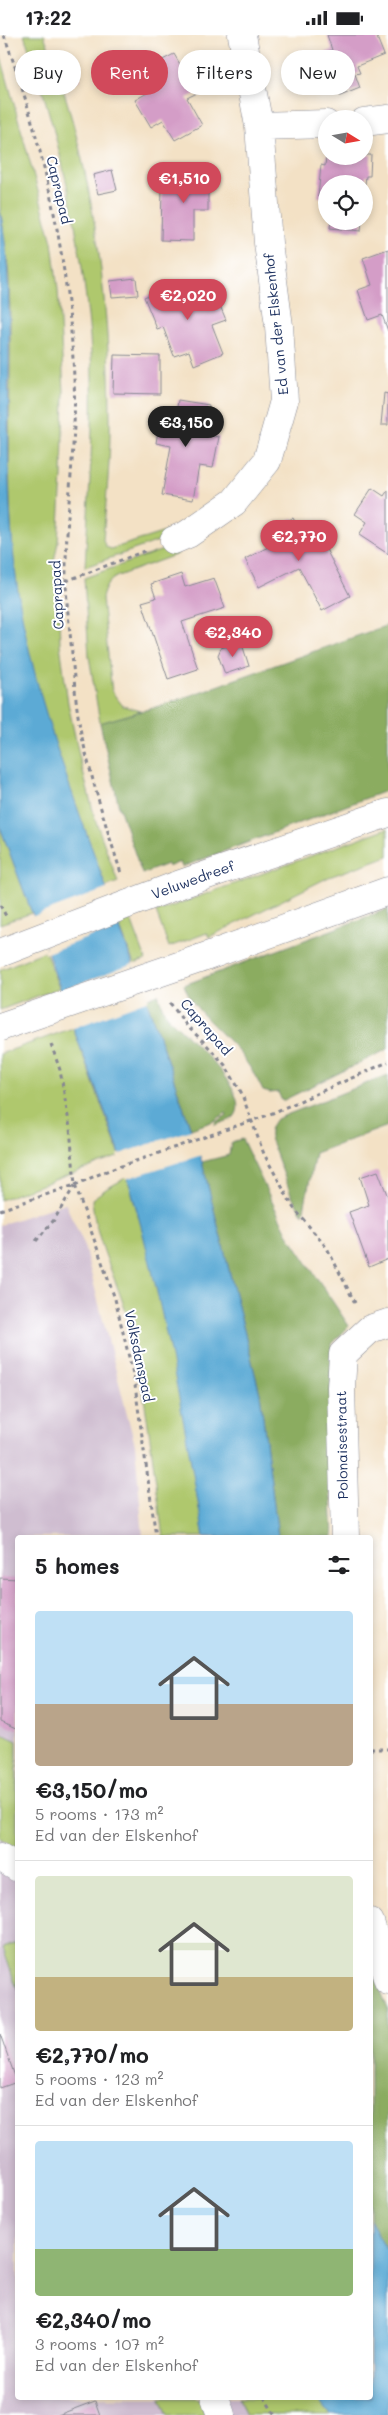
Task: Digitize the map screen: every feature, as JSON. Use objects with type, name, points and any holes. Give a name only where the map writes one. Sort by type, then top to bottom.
[{"type":"street","name":"Ed van der Elskenhof","points":[[174,540],[188,534],[234,502],[267,461],[284,401],[279,326],[268,243],[259,126],[242,35]]},
{"type":"street","points":[[373,121],[388,119]]},
{"type":"street","points":[[259,126],[318,123]]},
{"type":"street","name":"Veluwedreef","points":[[0,953],[175,886],[388,813]]},
{"type":"street","points":[[0,1027],[202,958],[388,891]]},
{"type":"street","name":"Polonaisestraat","points":[[344,1535],[340,1387],[343,1354],[379,1326]]},
{"type":"street","points":[[0,1857],[15,1866]]},
{"type":"street","points":[[373,1932],[388,1981]]},
{"type":"street","points":[[215,2400],[221,2415]]},
{"type":"path","name":"Caprapad","points":[[4,35],[26,102],[49,189],[67,290],[74,379],[74,447],[67,521],[66,581],[75,689],[81,731],[100,807],[124,880]]},
{"type":"path","points":[[66,581],[174,540]]},
{"type":"path","name":"Caprapad","points":[[167,995],[170,1004],[187,1027],[205,1043],[224,1065],[240,1092],[264,1154],[293,1207],[327,1248],[354,1301],[379,1326]]},
{"type":"path","points":[[0,1210],[252,1121],[388,1062]]},
{"type":"path","points":[[36,1241],[54,1221],[75,1185]]},
{"type":"path","name":"Volksdanspad","points":[[75,1185],[115,1299],[134,1378],[156,1535]]},
{"type":"path","points":[[373,1749],[388,1749]]},
{"type":"path","points":[[266,2400],[275,2415]]},
{"type":"shaded area","points":[[65,1203],[83,1242],[135,1445],[143,1535],[15,1535],[15,2400],[260,2400],[265,2415],[0,2415],[0,1225]]},
{"type":"green space","points":[[24,35],[44,35],[49,50],[29,50]]},
{"type":"green space","points":[[0,53],[52,242],[58,290],[64,391],[62,476],[58,542],[54,561],[58,586],[60,644],[68,703],[80,760],[95,819],[118,882],[106,887],[69,786],[37,684],[21,614],[15,572],[11,531],[9,447],[9,278],[0,207]]},
{"type":"green space","points":[[44,95],[64,95],[85,174],[101,270],[109,367],[110,415],[110,446],[103,540],[106,547],[111,549],[168,531],[170,537],[85,567],[91,452],[92,366],[90,337],[81,260],[67,184]]},
{"type":"green space","points":[[174,546],[178,554],[118,576],[109,582],[104,591],[102,598],[112,692],[123,706],[141,711],[100,723],[89,656],[84,578]]},
{"type":"green space","points":[[388,625],[388,790],[182,867],[180,862],[168,867],[167,864],[142,874],[119,807],[100,723],[163,705]]},
{"type":"green space","points":[[0,827],[32,913],[0,924]]},
{"type":"green space","points":[[388,828],[388,856],[329,877],[209,937],[207,933],[169,947],[156,912]]},
{"type":"green space","points":[[388,909],[388,1049],[282,1101],[278,1092],[270,1093],[263,1091],[242,1056],[199,1010],[184,985]]},
{"type":"green space","points":[[131,920],[146,960],[134,964],[119,925]]},
{"type":"green space","points":[[45,951],[59,988],[0,1010],[0,970]]},
{"type":"green space","points":[[158,994],[162,1007],[168,1016],[216,1065],[227,1081],[235,1095],[238,1108],[233,1118],[215,1125],[215,1123],[227,1115],[226,1113],[214,1121],[191,1129],[146,999]]},
{"type":"green space","points":[[73,1028],[120,1156],[0,1200],[0,1054]]},
{"type":"green space","points":[[388,1075],[388,1126],[315,1153],[303,1215],[291,1194],[270,1138],[270,1130],[276,1119]]},
{"type":"green space","points":[[242,1139],[287,1233],[349,1326],[332,1344],[329,1462],[333,1535],[278,1535],[260,1394],[202,1162],[229,1155],[231,1142]]},
{"type":"green space","points":[[127,1177],[152,1266],[172,1356],[204,1535],[163,1535],[140,1373],[128,1319],[97,1230],[94,1215],[92,1199]]},
{"type":"green space","points":[[0,1733],[15,1740],[15,1847],[0,1838]]},
{"type":"green space","points":[[15,1944],[15,1983],[3,1948]]},
{"type":"green space","points":[[373,1971],[388,2009],[388,2252],[373,2225]]},
{"type":"green space","points":[[162,2400],[200,2400],[205,2415],[168,2415]]},
{"type":"green space","points":[[240,2400],[319,2400],[331,2415],[246,2415]]},
{"type":"water","points":[[0,209],[6,247],[8,286],[8,456],[11,526],[18,593],[26,636],[48,721],[107,890],[104,894],[126,945],[142,998],[146,999],[202,1162],[260,1394],[278,1535],[204,1535],[163,1318],[143,1232],[125,1168],[72,1025],[75,1021],[54,971],[39,919],[34,917],[32,913],[0,827]]},
{"type":"water","points":[[373,2225],[388,2252],[388,2415],[331,2415],[319,2400],[373,2400]]},
{"type":"pier","points":[[109,888],[107,895],[117,922],[122,925],[44,954],[46,947],[37,921],[31,917]]},
{"type":"pier","points":[[136,963],[133,968],[144,996],[149,1000],[71,1029],[72,1021],[63,994],[58,992]]},
{"type":"pier","points":[[194,1129],[202,1155],[125,1179],[117,1155]]},
{"type":"building","points":[[327,35],[376,35],[384,55],[357,66],[360,73],[355,74],[355,50],[332,50]]},
{"type":"building","points":[[174,54],[178,61],[178,95],[193,95],[187,98],[202,125],[175,140],[163,120],[151,127],[135,100],[144,95],[168,95],[168,57]]},
{"type":"building","points":[[355,74],[360,88],[355,90]]},
{"type":"building","points":[[182,165],[203,165],[204,179],[208,179],[208,211],[193,211],[193,241],[161,240],[162,186],[177,186],[177,179],[182,179]]},
{"type":"building","points":[[321,165],[371,165],[370,175],[320,175]]},
{"type":"building","points":[[112,170],[117,190],[98,194],[93,175]]},
{"type":"building","points":[[388,249],[388,331],[382,315],[368,320],[358,290],[372,285],[363,258]]},
{"type":"building","points":[[136,278],[138,295],[112,297],[110,281]]},
{"type":"building","points":[[195,283],[200,296],[214,291],[226,320],[212,325],[223,353],[194,365],[189,351],[174,356],[163,327],[157,329],[144,297],[163,289],[166,294]]},
{"type":"building","points":[[114,355],[160,356],[160,394],[113,393]]},
{"type":"building","points":[[384,393],[388,394],[388,425],[381,425]]},
{"type":"building","points":[[178,400],[209,405],[205,435],[219,437],[213,468],[199,466],[193,500],[162,495],[171,446],[156,443],[161,412],[176,415]]},
{"type":"building","points":[[372,488],[384,496],[388,490],[388,554],[359,535],[367,522],[355,514]]},
{"type":"building","points":[[293,518],[300,531],[313,524],[350,596],[322,611],[299,567],[259,587],[245,559],[272,545],[265,532]]},
{"type":"building","points":[[181,574],[185,587],[214,578],[225,608],[182,622],[198,669],[168,679],[142,602],[156,598],[151,584]]},
{"type":"building","points":[[241,641],[249,666],[225,674],[218,655],[221,648]]},
{"type":"building","points":[[378,1171],[388,1197],[388,1259],[369,1267],[349,1212],[369,1205],[360,1177]]},
{"type":"building","points":[[0,1578],[15,1579],[15,1729],[0,1722]]},
{"type":"building","points":[[0,2034],[15,2076],[15,2083],[0,2088]]},
{"type":"building","points":[[95,2401],[100,2415],[58,2415]]}]
